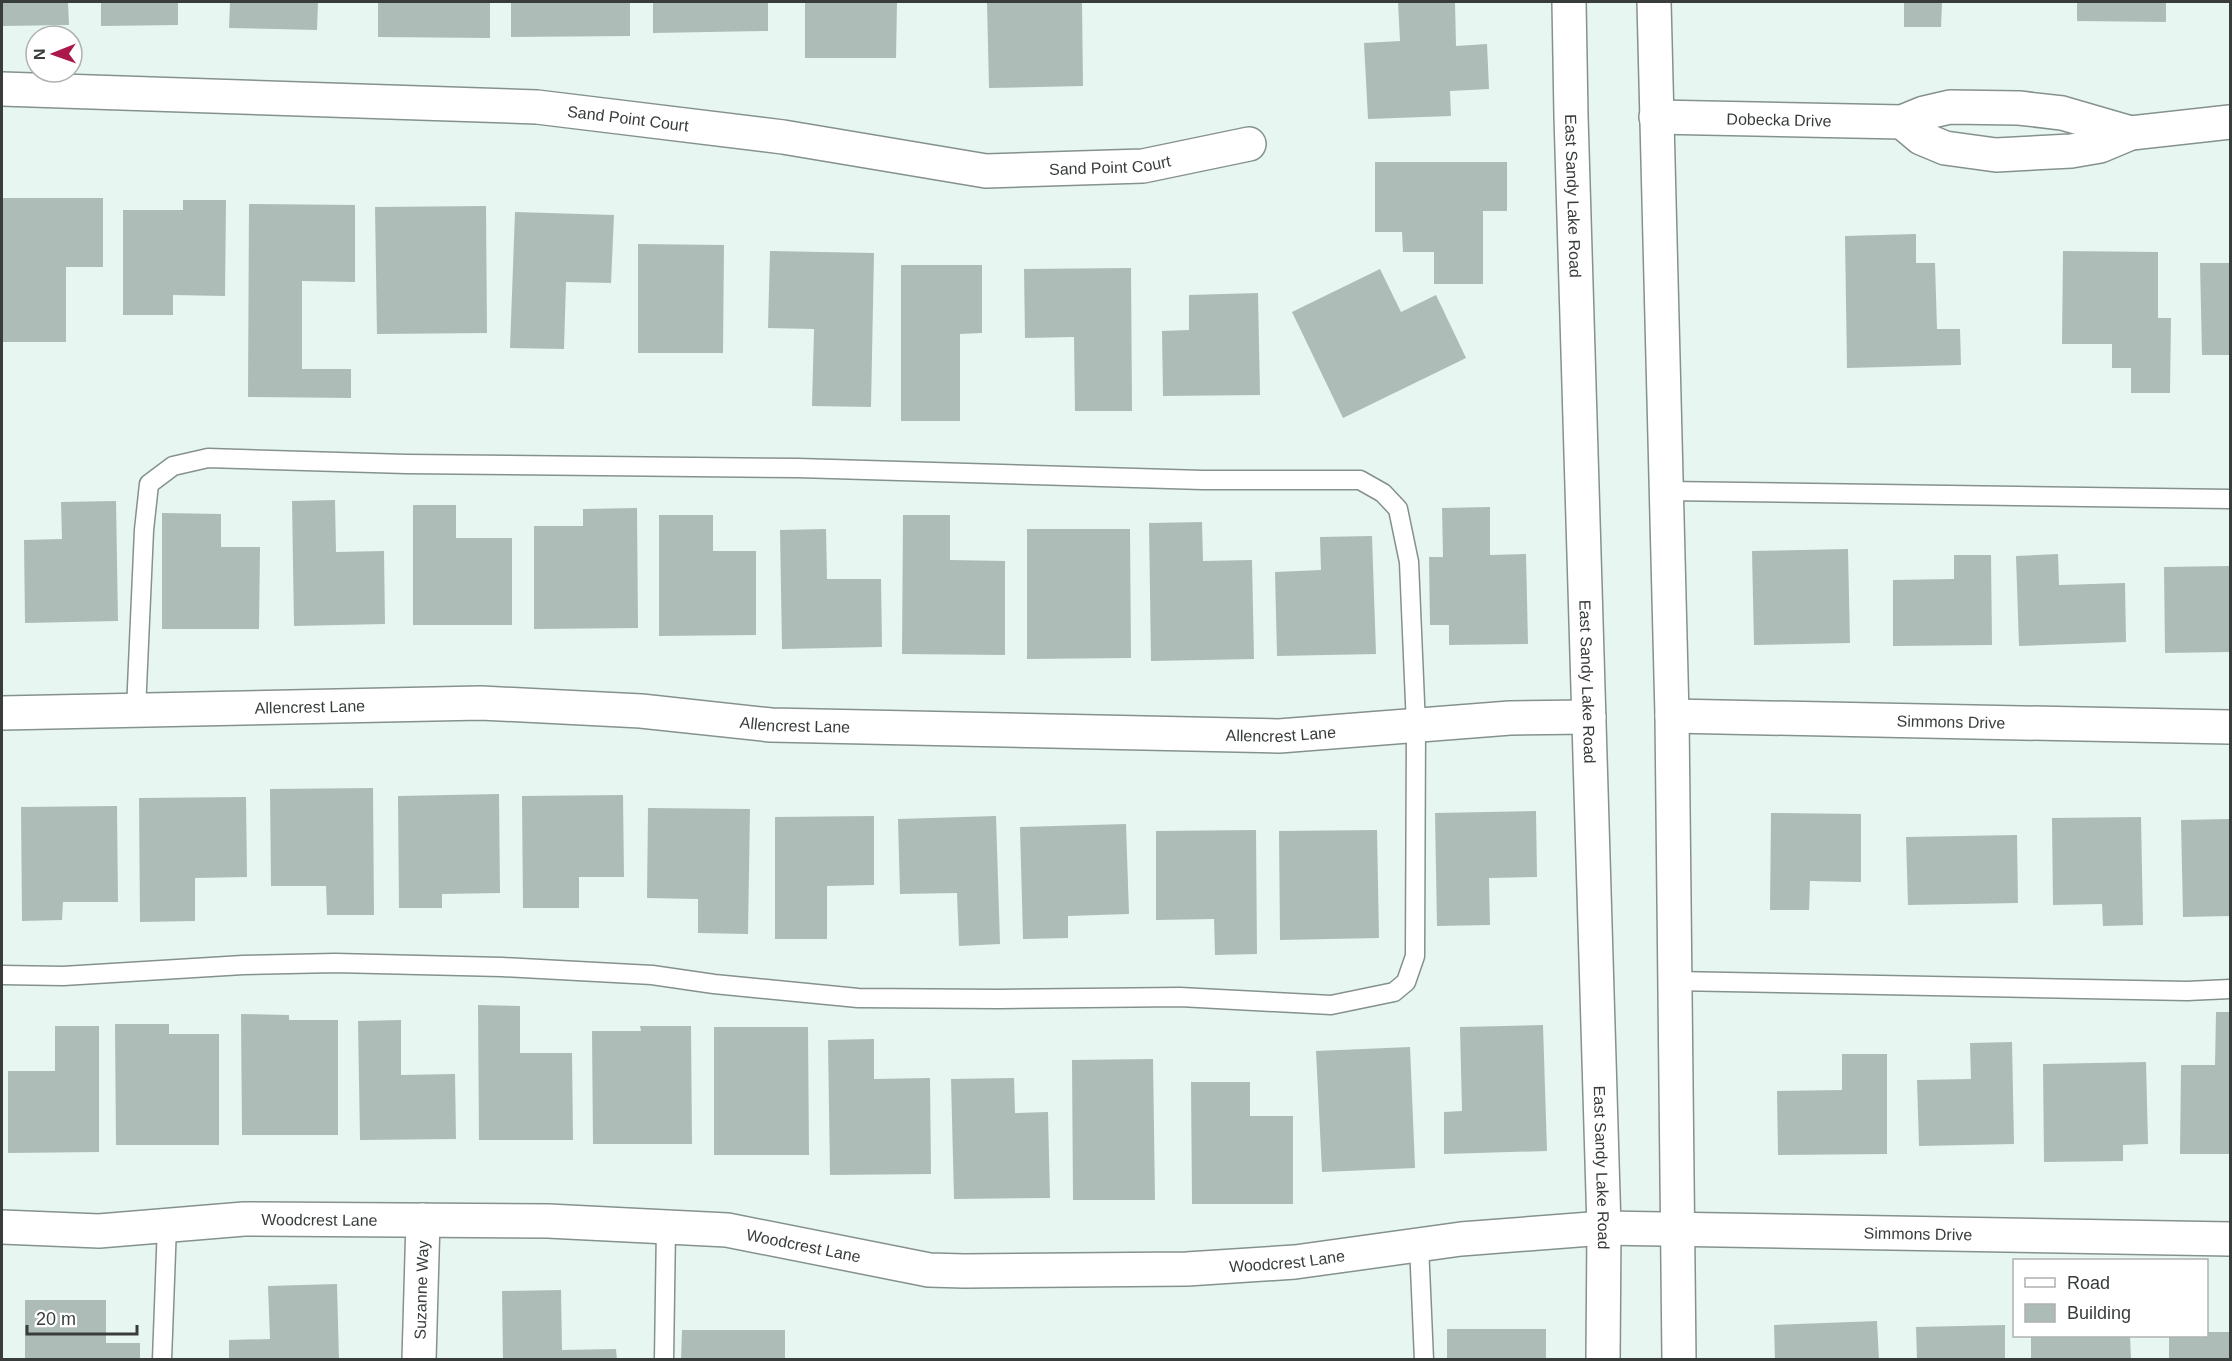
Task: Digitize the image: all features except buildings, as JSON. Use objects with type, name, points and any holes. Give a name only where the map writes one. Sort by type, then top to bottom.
[{"type":"street","name":"East Sandy Lake Road","points":[[1569,2],[1604,1228],[1603,1359]]},
{"type":"street","points":[[1654,2],[1672,716],[1679,1359]]},
{"type":"street","name":"Sand Point Court","points":[[2,89],[537,106],[783,137],[986,171],[1143,165],[1249,144]]},
{"type":"street","name":"Dobecka Drive","points":[[1656,117],[1902,122],[1924,112],[1950,107],[2019,108],[2062,113],[2131,134]]},
{"type":"street","name":"Dobecka Drive","points":[[1902,122],[1921,138],[1945,148],[1996,155],[2071,151],[2100,146],[2131,134],[2230,122]]},
{"type":"street","name":"Allencrest Lane","points":[[2,713],[481,703],[641,711],[771,725],[1279,736],[1510,718],[1589,717]]},
{"type":"street","name":"Simmons Drive","points":[[1672,716],[2230,727]]},
{"type":"street","name":"Woodcrest Lane","points":[[2,1227],[99,1231],[244,1219],[548,1221],[727,1230],[929,1270],[964,1271],[1187,1269],[1295,1262],[1461,1239],[1604,1228]]},
{"type":"street","name":"Suzanne Way","points":[[419,1359],[423,1220]]},
{"type":"street","name":"Simmons Drive","points":[[1604,1228],[2230,1239]]},
{"type":"lane","points":[[2,975],[63,976],[243,965],[335,963],[502,967],[652,975],[714,984],[858,998],[1180,997],[1331,1005],[1394,992],[1406,982],[1415,956],[1416,726],[1409,562],[1398,509],[1383,493],[1360,480],[1203,480],[798,468],[406,464],[208,458],[173,466],[150,484],[144,530],[136,710]]},
{"type":"lane","points":[[1666,491],[2230,499]]},
{"type":"lane","points":[[1674,981],[2176,991],[2230,989]]},
{"type":"lane","points":[[162,1359],[167,1225]]},
{"type":"lane","points":[[664,1359],[666,1227]]},
{"type":"lane","points":[[1419,1245],[1424,1359]]}]
